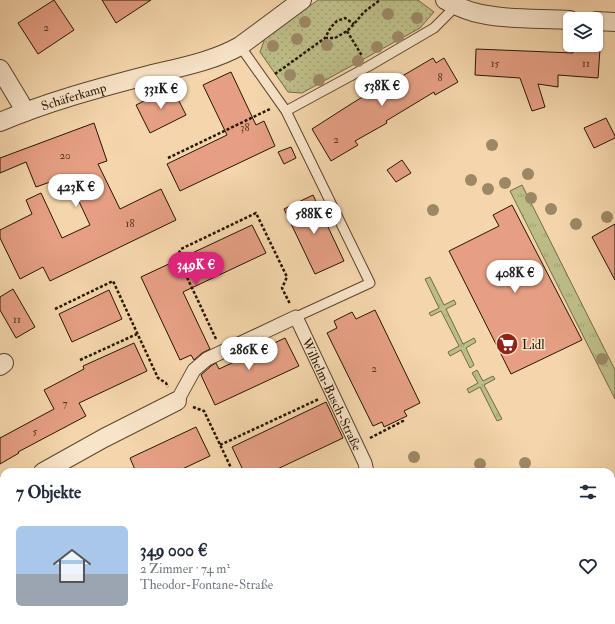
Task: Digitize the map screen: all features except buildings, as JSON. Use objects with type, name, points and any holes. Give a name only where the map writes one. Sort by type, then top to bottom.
[{"type":"street","name":"Schäferkamp","points":[[0,122],[70,96],[230,52],[302,0]]},
{"type":"street","points":[[450,3],[472,12],[494,16],[563,20]]},
{"type":"street","points":[[603,21],[615,22]]},
{"type":"street","points":[[0,69],[20,102],[24,112]]},
{"type":"street","points":[[50,468],[104,438],[177,401],[194,370],[207,359],[296,317]]},
{"type":"street","name":"Wilhelm-Busch-Straße","points":[[296,317],[357,444],[366,468]]},
{"type":"lane","points":[[286,111],[434,28],[450,3]]},
{"type":"lane","points":[[240,46],[286,111],[370,283],[296,317]]},
{"type":"path","points":[[325,38],[335,38],[347,31],[364,12],[380,0]]},
{"type":"path","points":[[271,77],[325,38],[337,21],[345,18],[354,24]]},
{"type":"path","points":[[347,31],[366,61]]},
{"type":"path","points":[[168,158],[276,106]]},
{"type":"path","points":[[222,351],[177,256],[181,249],[256,213],[287,277],[282,288],[296,317]]},
{"type":"path","points":[[55,309],[113,281],[158,378],[166,383],[177,401],[204,411],[231,468]]},
{"type":"path","points":[[80,360],[137,334]]},
{"type":"path","points":[[220,446],[332,392]]},
{"type":"path","points":[[357,444],[403,421],[402,419]]},
{"type":"green space","points":[[318,0],[418,0],[434,12],[420,28],[302,93],[288,92],[260,52],[265,38]]},
{"type":"green space","points":[[522,185],[615,370],[615,399],[510,191]]},
{"type":"green space","points":[[430,277],[444,305],[454,300],[456,304],[446,309],[463,344],[474,338],[476,342],[466,348],[474,365],[470,368],[461,350],[450,356],[448,352],[459,346],[441,311],[431,316],[429,313],[439,308],[425,279]]},
{"type":"green space","points":[[477,370],[483,381],[493,376],[495,379],[484,385],[502,419],[497,421],[480,387],[469,393],[467,389],[478,383],[472,373]]},
{"type":"place","name":"Lidl","points":[[507,344]]}]
